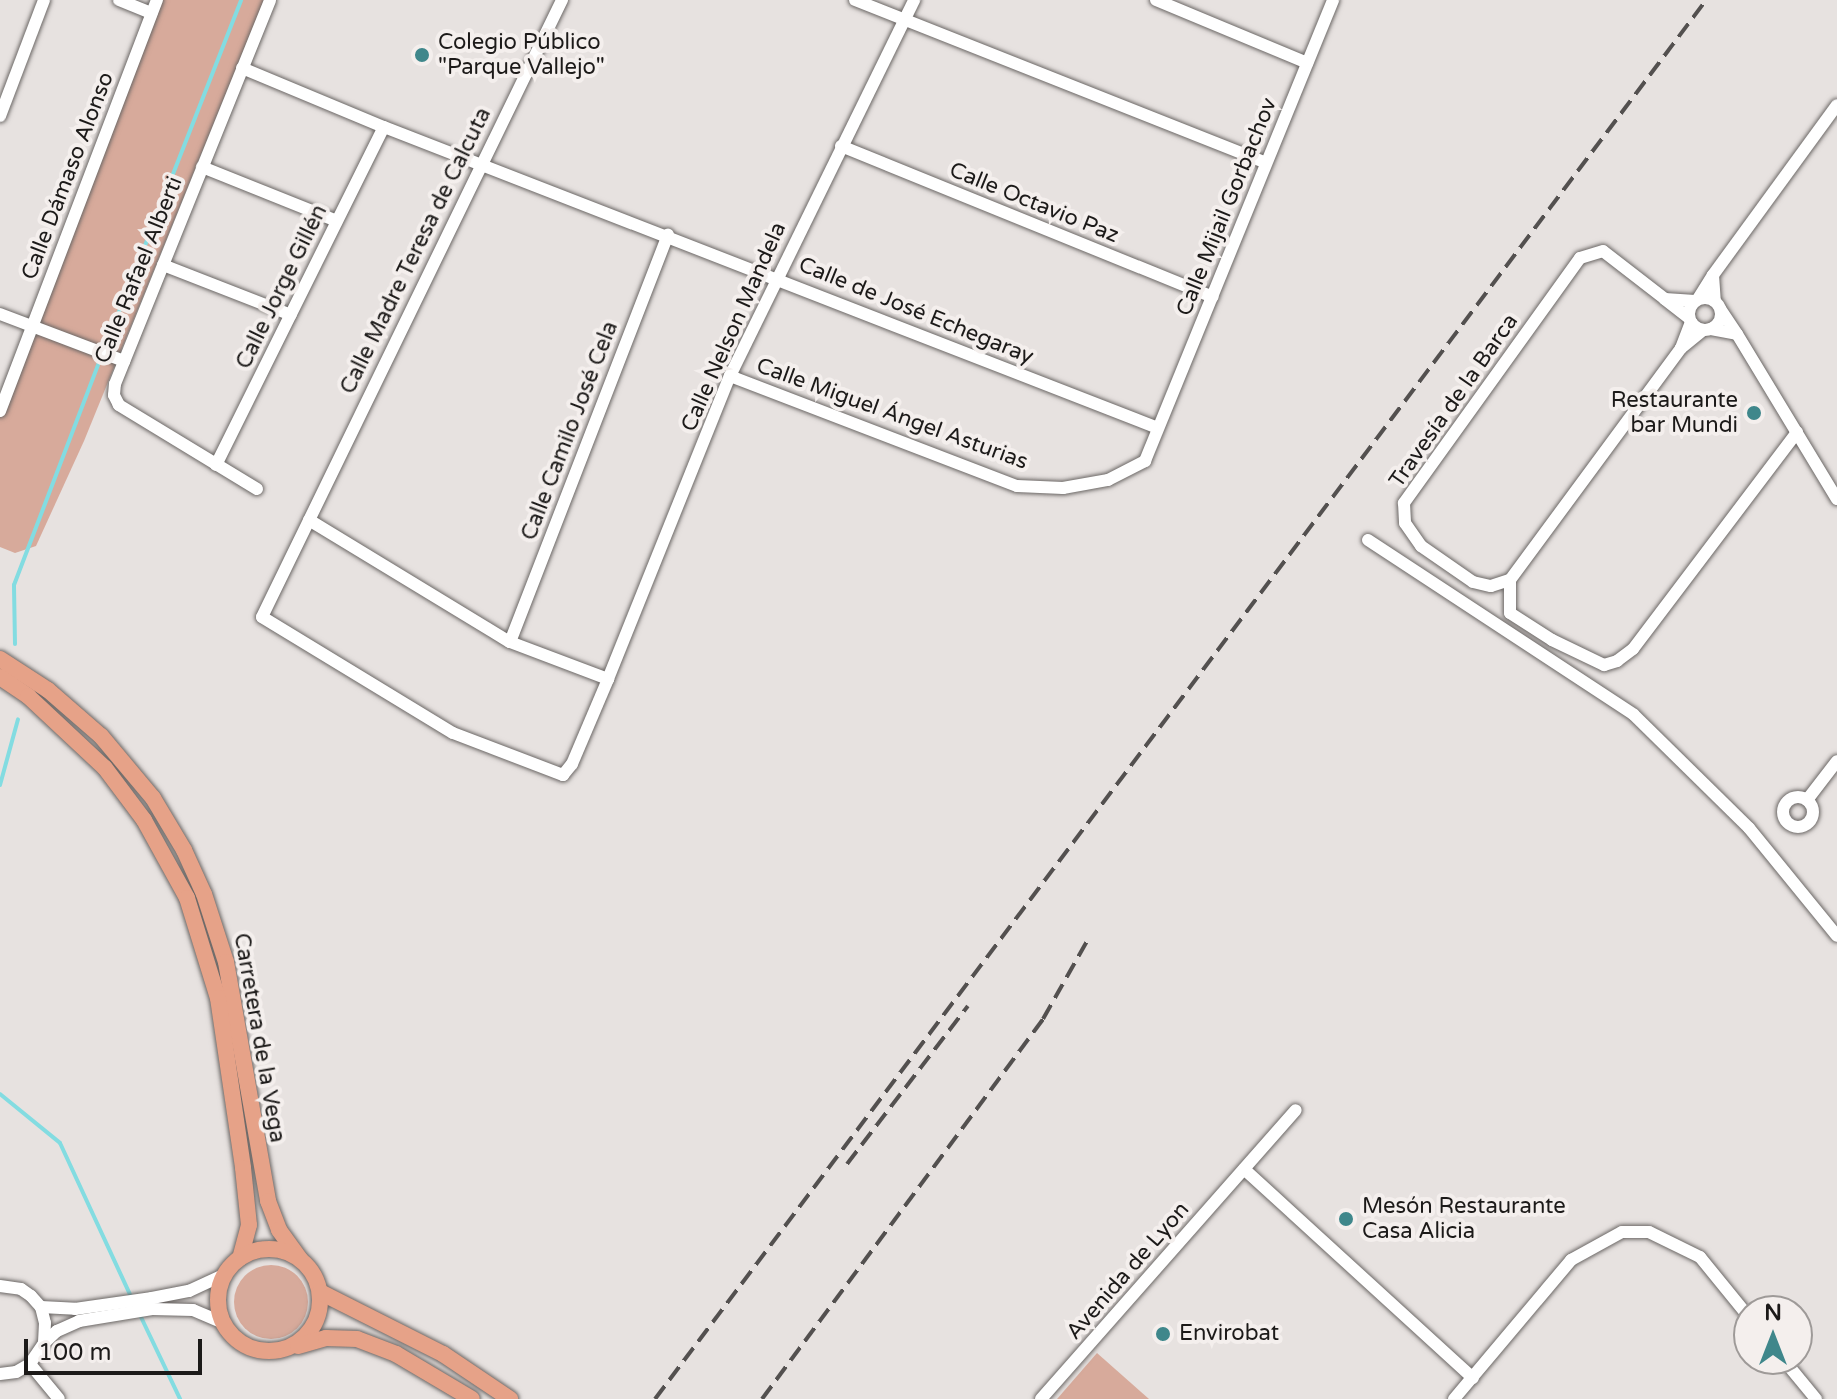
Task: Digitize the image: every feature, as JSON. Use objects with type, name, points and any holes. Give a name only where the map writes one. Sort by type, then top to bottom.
[{"type":"main road","points":[[0,647],[51,681],[82,717]]},
{"type":"main road","name":"Carretera de la Vega","points":[[0,659],[82,717],[153,798],[204,894],[231,983],[268,1201],[284,1240],[300,1259]]},
{"type":"main road","name":"Carretera de la Vega","points":[[0,677],[91,753],[135,807],[177,878],[203,940],[219,1009],[245,1181],[249,1225],[240,1258]]},
{"type":"main road","points":[[0,689],[43,710]]},
{"type":"main road","points":[[289,1348],[303,1339],[314,1326],[320,1310],[320,1292],[314,1274],[300,1259],[270,1249],[240,1258],[225,1274],[218,1296],[223,1323],[244,1345],[274,1352],[289,1348],[326,1338],[357,1339],[396,1354],[472,1399]]},
{"type":"main road","points":[[320,1292],[443,1354],[510,1399]]},
{"type":"street","points":[[0,116],[44,0]]},
{"type":"street","points":[[119,0],[152,13]]},
{"type":"street","name":"Calle Dámaso Alonso","points":[[0,411],[157,0]]},
{"type":"street","name":"Calle Rafael Alberti","points":[[257,489],[119,405],[115,384],[270,0]]},
{"type":"street","name":"Calle Madre Teresa de Calcuta","points":[[562,0],[262,617],[453,733],[563,775],[572,764],[608,679]]},
{"type":"street","points":[[855,0],[1266,163]]},
{"type":"street","name":"Calle Nelson Mandela","points":[[608,679],[730,376],[914,0]]},
{"type":"street","points":[[1156,0],[1307,63]]},
{"type":"street","name":"Calle Mijail Gorbachov","points":[[1158,428],[1333,0]]},
{"type":"street","name":"Calle de José Echegaray","points":[[242,68],[384,127],[481,162],[1158,428]]},
{"type":"street","points":[[1797,432],[1633,649],[1617,661],[1604,665],[1552,640],[1510,613],[1510,580],[1681,348],[1690,320],[1689,310],[1837,105]]},
{"type":"street","name":"Calle Jorge Gillén","points":[[216,465],[384,127]]},
{"type":"street","name":"Calle Octavio Paz","points":[[841,146],[1212,297]]},
{"type":"street","points":[[202,167],[337,221]]},
{"type":"street","name":"Calle Camilo José Cela","points":[[510,642],[668,235]]},
{"type":"street","name":"Travesía de la Barca","points":[[1510,580],[1491,586],[1473,582],[1421,546],[1405,523],[1404,503],[1580,258],[1603,251],[1665,299]]},
{"type":"street","points":[[163,265],[291,315]]},
{"type":"street","points":[[1681,348],[1720,320],[1713,275]]},
{"type":"street","points":[[1665,299],[1697,300],[1718,306],[1837,499]]},
{"type":"street","points":[[1665,299],[1707,330],[1737,334]]},
{"type":"street","points":[[0,314],[124,361]]},
{"type":"street","name":"Calle Miguel Ángel Asturias","points":[[730,376],[1017,486],[1063,488],[1108,480],[1145,461],[1158,428]]},
{"type":"street","points":[[309,520],[510,642],[608,679]]},
{"type":"street","points":[[1368,540],[1634,715],[1749,828],[1837,936]]},
{"type":"street","points":[[1807,800],[1837,761]]},
{"type":"street","name":"Avenida de Lyon","points":[[1041,1399],[1296,1110]]},
{"type":"street","points":[[1244,1169],[1473,1378]]},
{"type":"street","points":[[1454,1399],[1571,1260],[1622,1232],[1649,1232],[1700,1257],[1733,1297]]},
{"type":"street","points":[[41,1307],[75,1309],[163,1296],[202,1287],[225,1274]]},
{"type":"street","points":[[0,1286],[21,1289],[41,1307],[45,1323],[44,1343]]},
{"type":"street","points":[[0,1374],[16,1372],[30,1364],[44,1343],[57,1331],[79,1321],[152,1309],[193,1310],[223,1323]]},
{"type":"street","points":[[30,1364],[57,1396],[41,1399]]},
{"type":"street","points":[[1796,1375],[1816,1399]]},
{"type":"shaded area","points":[[160,0],[264,0],[84,441],[36,546],[15,553],[0,547],[0,416]]},
{"type":"shaded area","points":[[264,1265],[278,1265],[292,1271],[302,1281],[308,1302],[302,1323],[292,1333],[278,1339],[264,1339],[250,1333],[240,1323],[234,1309],[234,1295],[240,1281],[250,1271]]},
{"type":"shaded area","points":[[1097,1353],[1149,1399],[1057,1399]]},
{"type":"waterway","points":[[106,345],[241,0]]},
{"type":"waterway","points":[[15,644],[14,585],[100,360]]},
{"type":"waterway","points":[[0,785],[18,719]]},
{"type":"waterway","points":[[0,1094],[60,1143],[132,1299]]},
{"type":"waterway","points":[[140,1315],[180,1399]]},
{"type":"railway","points":[[655,1399],[1706,0]]},
{"type":"railway","points":[[762,1399],[1043,1019],[1090,936]]},
{"type":"railway","points":[[847,1164],[968,1006]]},
{"type":"place","name":"Colegio Público \"Parque Vallejo\"","points":[[422,55]]},
{"type":"place","name":"Restaurante bar Mundi","points":[[1754,413]]},
{"type":"place","name":"Mesón Restaurante Casa Alicia","points":[[1346,1219]]},
{"type":"place","name":"Envirobat","points":[[1163,1334]]}]
